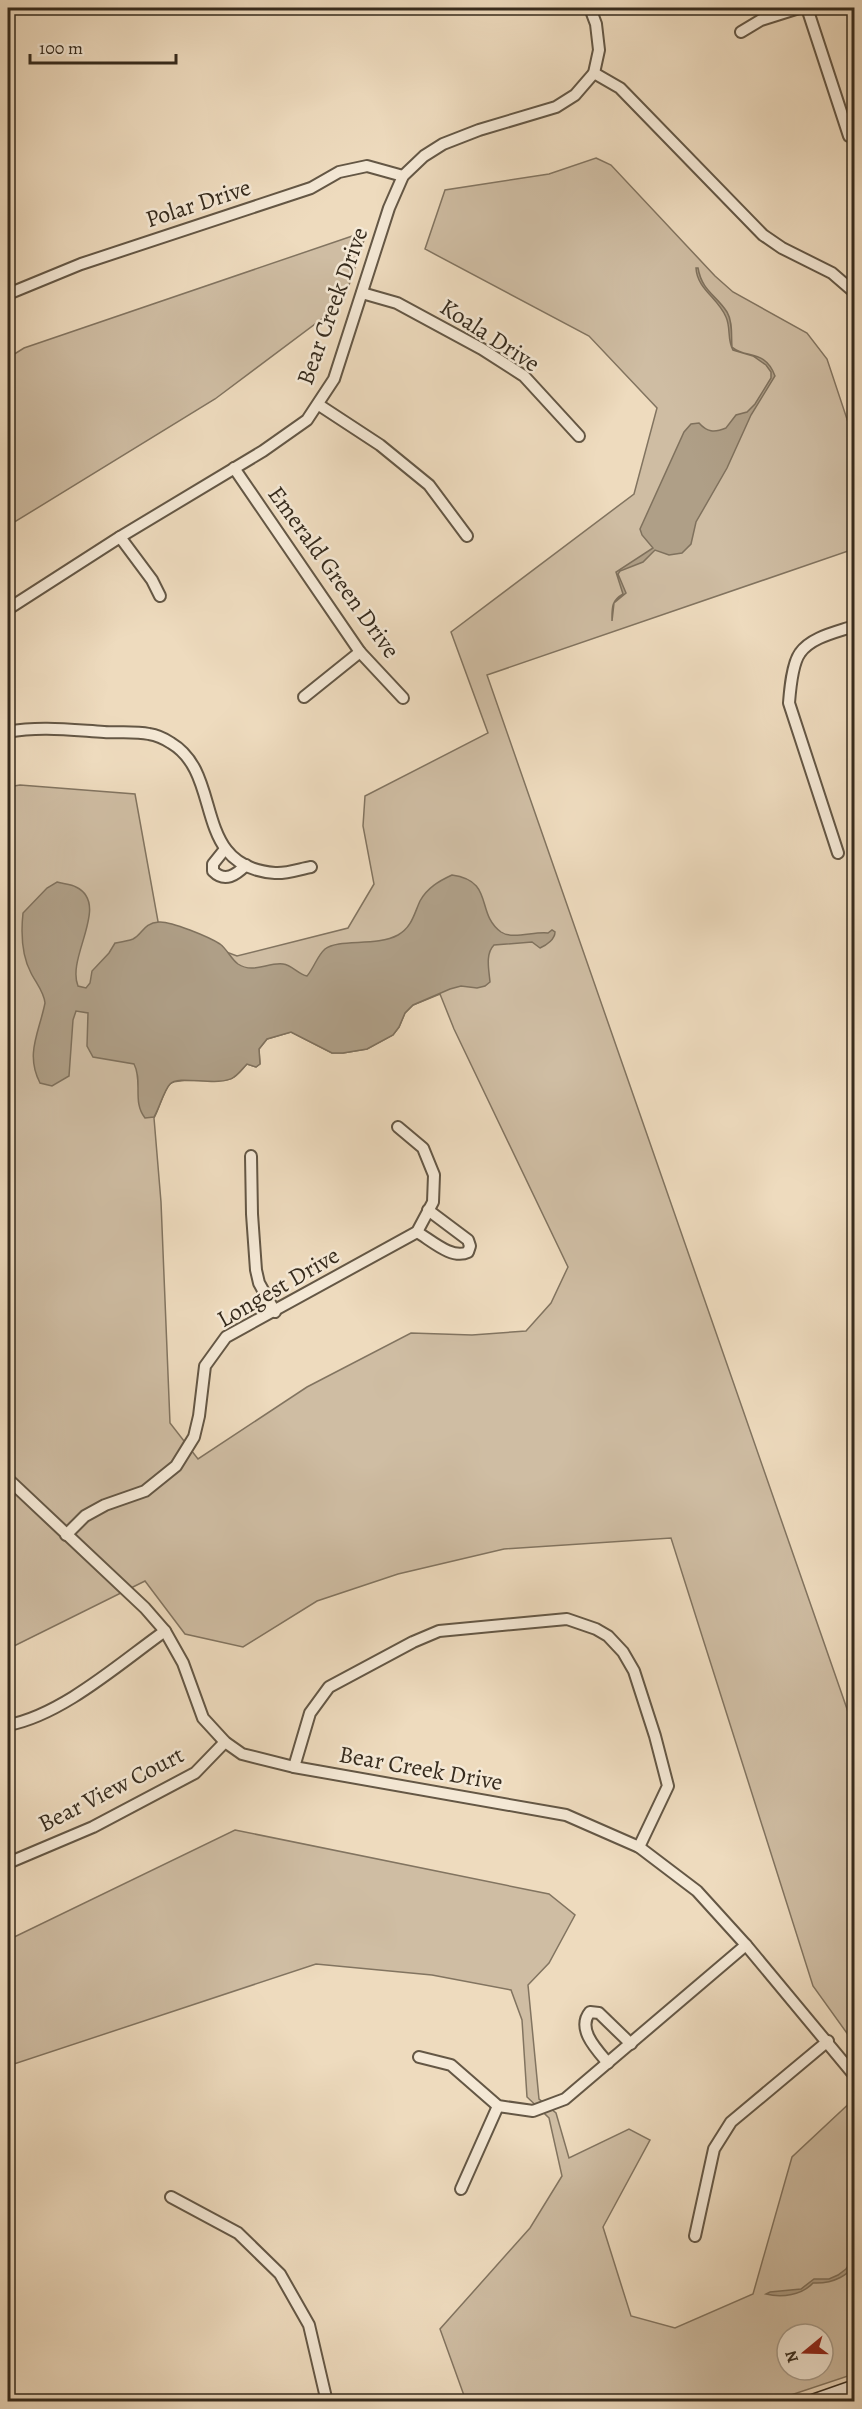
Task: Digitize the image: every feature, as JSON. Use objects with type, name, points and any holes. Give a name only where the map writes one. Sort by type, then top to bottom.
[{"type":"street","points":[[590,8],[596,24],[599,50],[594,73],[620,88],[763,235],[782,248],[832,273],[855,292]]},
{"type":"street","points":[[741,32],[761,20],[798,8]]},
{"type":"street","points":[[807,8],[849,136]]},
{"type":"street","name":"Bear Creek Drive","points":[[8,609],[307,420],[334,379],[389,208],[402,176],[424,156],[442,144],[479,130],[556,107],[576,95],[594,73]]},
{"type":"street","name":"Polar Drive","points":[[8,294],[81,264],[311,188],[339,172],[367,166],[402,176]]},
{"type":"street","name":"Koala Drive","points":[[362,293],[397,303],[482,349],[524,376],[579,436]]},
{"type":"street","points":[[319,405],[380,446],[429,485],[467,536]]},
{"type":"street","name":"Emerald Green Drive","points":[[234,468],[360,652],[403,698]]},
{"type":"street","points":[[120,537],[152,580],[160,596]]},
{"type":"street","points":[[838,853],[789,703],[791,680],[800,653],[819,639],[855,626]]},
{"type":"street","points":[[303,696],[360,652]]},
{"type":"street","points":[[8,732],[29,728],[150,734],[171,743],[189,761],[199,778],[216,836],[225,849],[255,869],[277,873],[311,867]]},
{"type":"street","points":[[225,849],[213,864],[213,871],[218,876],[226,878],[238,873],[246,865]]},
{"type":"street","points":[[398,1127],[423,1148],[434,1174],[433,1202],[428,1210],[417,1232],[451,1252],[463,1255],[468,1252],[470,1246],[468,1240],[428,1210]]},
{"type":"street","points":[[251,1156],[256,1270],[259,1283],[275,1312]]},
{"type":"street","name":"Longest Drive","points":[[66,1535],[85,1516],[105,1505],[145,1491],[176,1466],[194,1437],[205,1366],[226,1337],[417,1232]]},
{"type":"street","name":"Bear Creek Drive","points":[[8,1479],[146,1608],[165,1631],[183,1663],[203,1718],[225,1742],[242,1754],[294,1767],[566,1815],[639,1847],[697,1891],[746,1945],[855,2075]]},
{"type":"street","points":[[294,1767],[310,1713],[329,1687],[439,1630],[567,1619],[596,1629],[608,1636],[623,1652],[634,1671],[655,1736],[668,1786],[639,1847]]},
{"type":"street","points":[[8,1725],[42,1715],[67,1701],[165,1631]]},
{"type":"street","name":"Bear View Court","points":[[8,1863],[93,1827],[195,1773],[225,1742]]},
{"type":"street","points":[[419,2057],[451,2065],[498,2106],[533,2111],[566,2099],[746,1945]]},
{"type":"street","points":[[608,2064],[584,2027],[585,2018],[590,2012],[599,2013],[631,2044]]},
{"type":"street","points":[[695,2236],[714,2149],[731,2122],[828,2041]]},
{"type":"street","points":[[461,2189],[498,2106]]},
{"type":"street","points":[[171,2197],[238,2233],[280,2274],[309,2325],[327,2402]]},
{"type":"street","points":[[814,2402],[855,2388]]},
{"type":"shaded area","points":[[596,158],[611,165],[715,276],[733,292],[807,333],[827,359],[854,440],[854,549],[487,675],[854,1729],[854,2043],[813,1986],[671,1538],[504,1549],[398,1574],[317,1601],[243,1647],[185,1634],[145,1581],[8,1649],[8,787],[20,785],[135,794],[159,927],[237,956],[348,928],[374,884],[363,826],[365,796],[488,733],[451,632],[634,494],[657,408],[589,336],[425,249],[445,190],[549,174]],"holes":[[[440,994],[454,1029],[568,1267],[551,1303],[526,1331],[472,1335],[411,1333],[307,1387],[198,1459],[170,1423],[161,1202],[154,1118],[168,1087],[180,1081],[233,1078],[247,1064],[256,1067],[260,1064],[259,1049],[267,1039],[291,1032],[332,1053],[367,1049],[393,1035],[405,1013],[413,1005]]]},
{"type":"shaded area","points":[[367,231],[343,303],[215,399],[8,526],[8,358],[24,348]]},
{"type":"shaded area","points":[[696,268],[706,288],[729,316],[732,347],[737,351],[761,358],[771,367],[775,376],[751,415],[727,468],[696,522],[691,544],[682,553],[669,555],[655,550],[643,562],[620,571],[618,574],[626,593],[614,603],[612,621],[614,602],[623,594],[616,572],[653,548],[640,529],[684,432],[691,424],[699,423],[711,431],[726,428],[736,415],[747,412],[755,404],[771,378],[771,372],[766,365],[753,356],[733,350],[730,342],[726,317],[700,282]]},
{"type":"shaded area","points":[[452,875],[465,878],[474,884],[480,891],[488,916],[501,932],[517,935],[548,933],[552,930],[555,932],[554,937],[540,948],[532,942],[494,945],[489,953],[490,982],[477,988],[461,986],[450,989],[413,1005],[405,1013],[393,1035],[367,1049],[332,1053],[291,1032],[267,1039],[259,1049],[260,1064],[256,1067],[247,1064],[236,1076],[227,1080],[182,1080],[170,1084],[154,1117],[145,1118],[141,1112],[138,1077],[134,1064],[93,1057],[87,1046],[88,1013],[76,1011],[73,1020],[69,1076],[52,1086],[40,1083],[33,1053],[45,1003],[24,952],[23,913],[47,888],[57,882],[72,885],[86,895],[89,918],[76,974],[78,986],[86,988],[90,983],[92,971],[115,943],[133,939],[146,926],[159,922],[181,927],[215,941],[244,967],[255,968],[283,964],[307,976],[322,952],[331,946],[379,941],[403,932],[410,924],[426,892],[438,882]]},
{"type":"shaded area","points":[[235,1830],[549,1894],[575,1915],[549,1963],[528,1985],[539,2099],[556,2113],[569,2158],[629,2129],[650,2140],[603,2227],[631,2316],[675,2328],[753,2294],[792,2157],[854,2099],[854,2374],[835,2380],[835,2322],[775,2322],[775,2382],[830,2382],[773,2401],[466,2401],[440,2329],[530,2228],[562,2176],[549,2118],[527,2097],[522,2020],[511,1990],[432,1975],[316,1964],[8,2066],[8,1940]]},
{"type":"shaded area","points":[[854,2257],[850,2269],[840,2278],[813,2283],[803,2290],[791,2294],[779,2296],[766,2294],[801,2289],[814,2279],[829,2279],[846,2269]]}]
